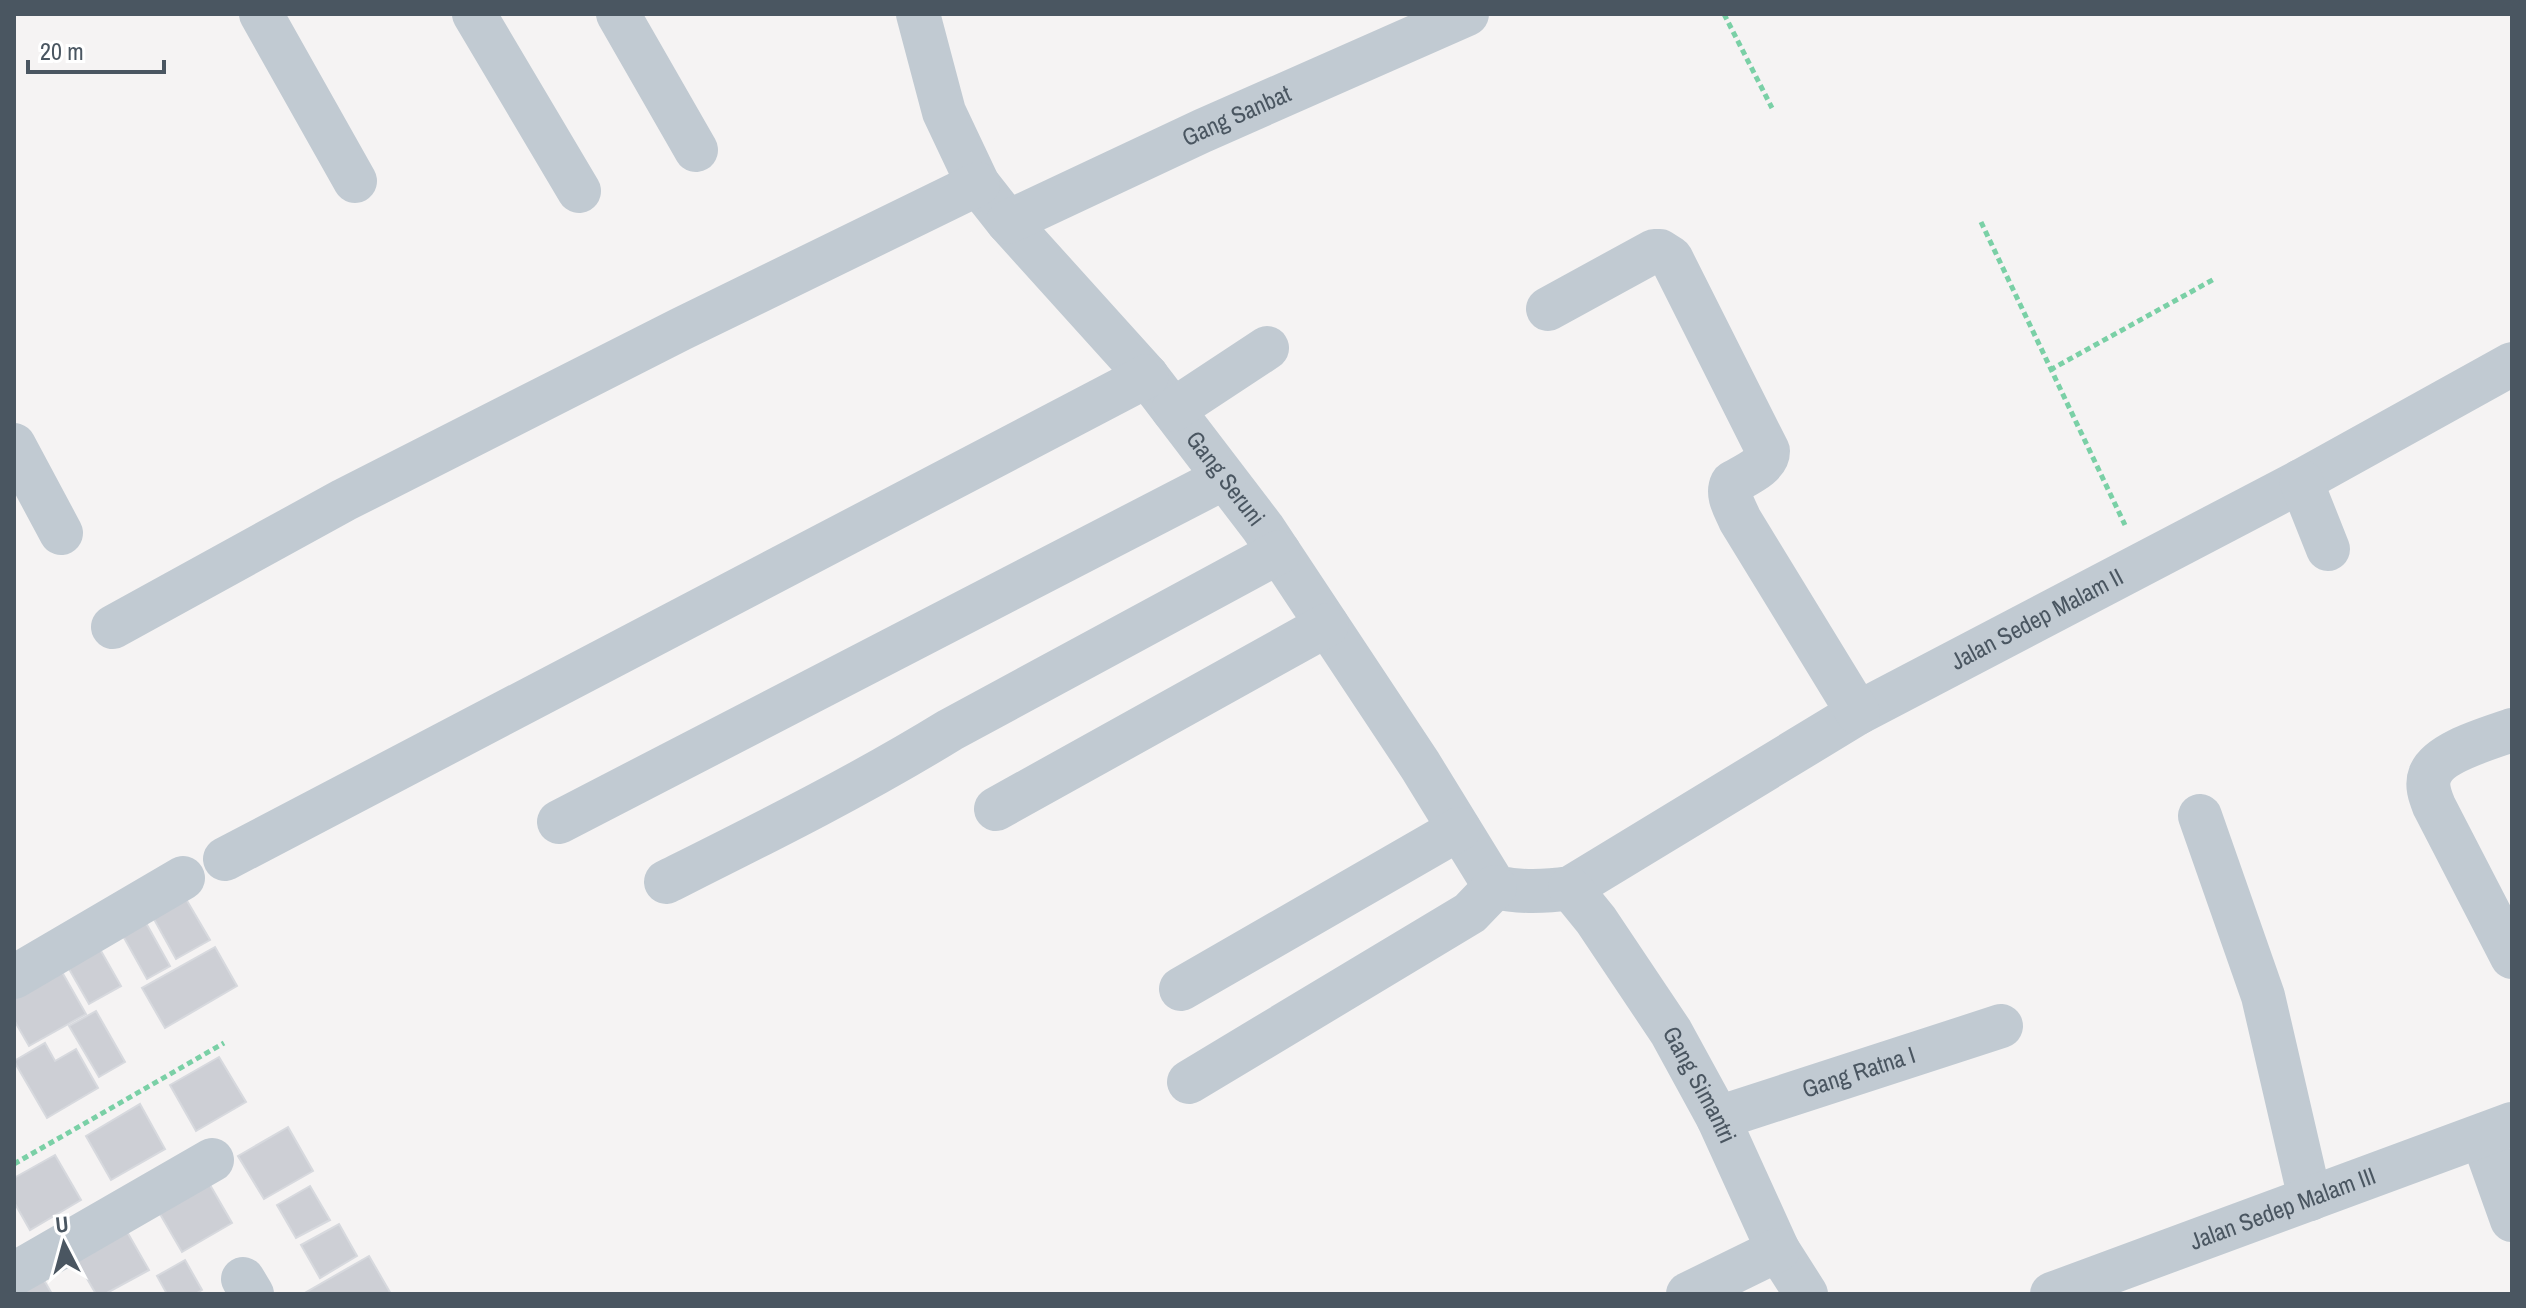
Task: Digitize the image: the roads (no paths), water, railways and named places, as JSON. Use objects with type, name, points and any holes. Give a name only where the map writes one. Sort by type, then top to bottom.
[{"type":"street","points":[[261,14],[355,181]]},
{"type":"street","points":[[474,14],[579,191]]},
{"type":"street","points":[[618,14],[696,150]]},
{"type":"street","name":"Gang Seruni","points":[[918,14],[944,112],[978,184],[1008,222],[1147,376],[1279,552],[1420,765],[1495,887]]},
{"type":"street","name":"Gang Sanbat","points":[[1008,222],[1202,131],[1467,14]]},
{"type":"street","points":[[113,627],[344,500],[681,329],[978,184]]},
{"type":"street","points":[[1548,309],[1654,251],[1671,258],[1768,451],[1769,456],[1763,464],[1732,483],[1731,497],[1740,520],[1858,713]]},
{"type":"street","points":[[1173,410],[1267,348]]},
{"type":"street","name":"Jalan Sedep Malam II","points":[[1570,888],[1858,713],[2301,481],[2512,364]]},
{"type":"street","points":[[225,859],[1147,376]]},
{"type":"street","points":[[14,445],[61,533]]},
{"type":"street","points":[[559,822],[1224,478]]},
{"type":"street","points":[[2301,481],[2328,549]]},
{"type":"street","points":[[666,882],[899,761],[950,730],[1279,552]]},
{"type":"street","points":[[996,809],[1327,625]]},
{"type":"street","points":[[2512,730],[2440,761],[2430,774],[2428,789],[2512,957]]},
{"type":"street","points":[[2200,816],[2263,996],[2310,1199]]},
{"type":"street","points":[[1181,989],[1459,829]]},
{"type":"street","points":[[14,977],[183,878]]},
{"type":"street","points":[[1189,1082],[1470,913],[1495,887],[1516,892],[1570,888]]},
{"type":"street","name":"Gang Simantri","points":[[1570,888],[1596,920],[1671,1032],[1718,1118],[1778,1250],[1806,1294]]},
{"type":"street","name":"Gang Ratna I","points":[[1718,1118],[2001,1026]]},
{"type":"street","points":[[2497,1130],[2512,1220]]},
{"type":"street","name":"Jalan Sedep Malam III","points":[[2052,1294],[2497,1130]]},
{"type":"street","points":[[14,1274],[212,1160]]},
{"type":"street","points":[[1688,1294],[1778,1250]]}]
